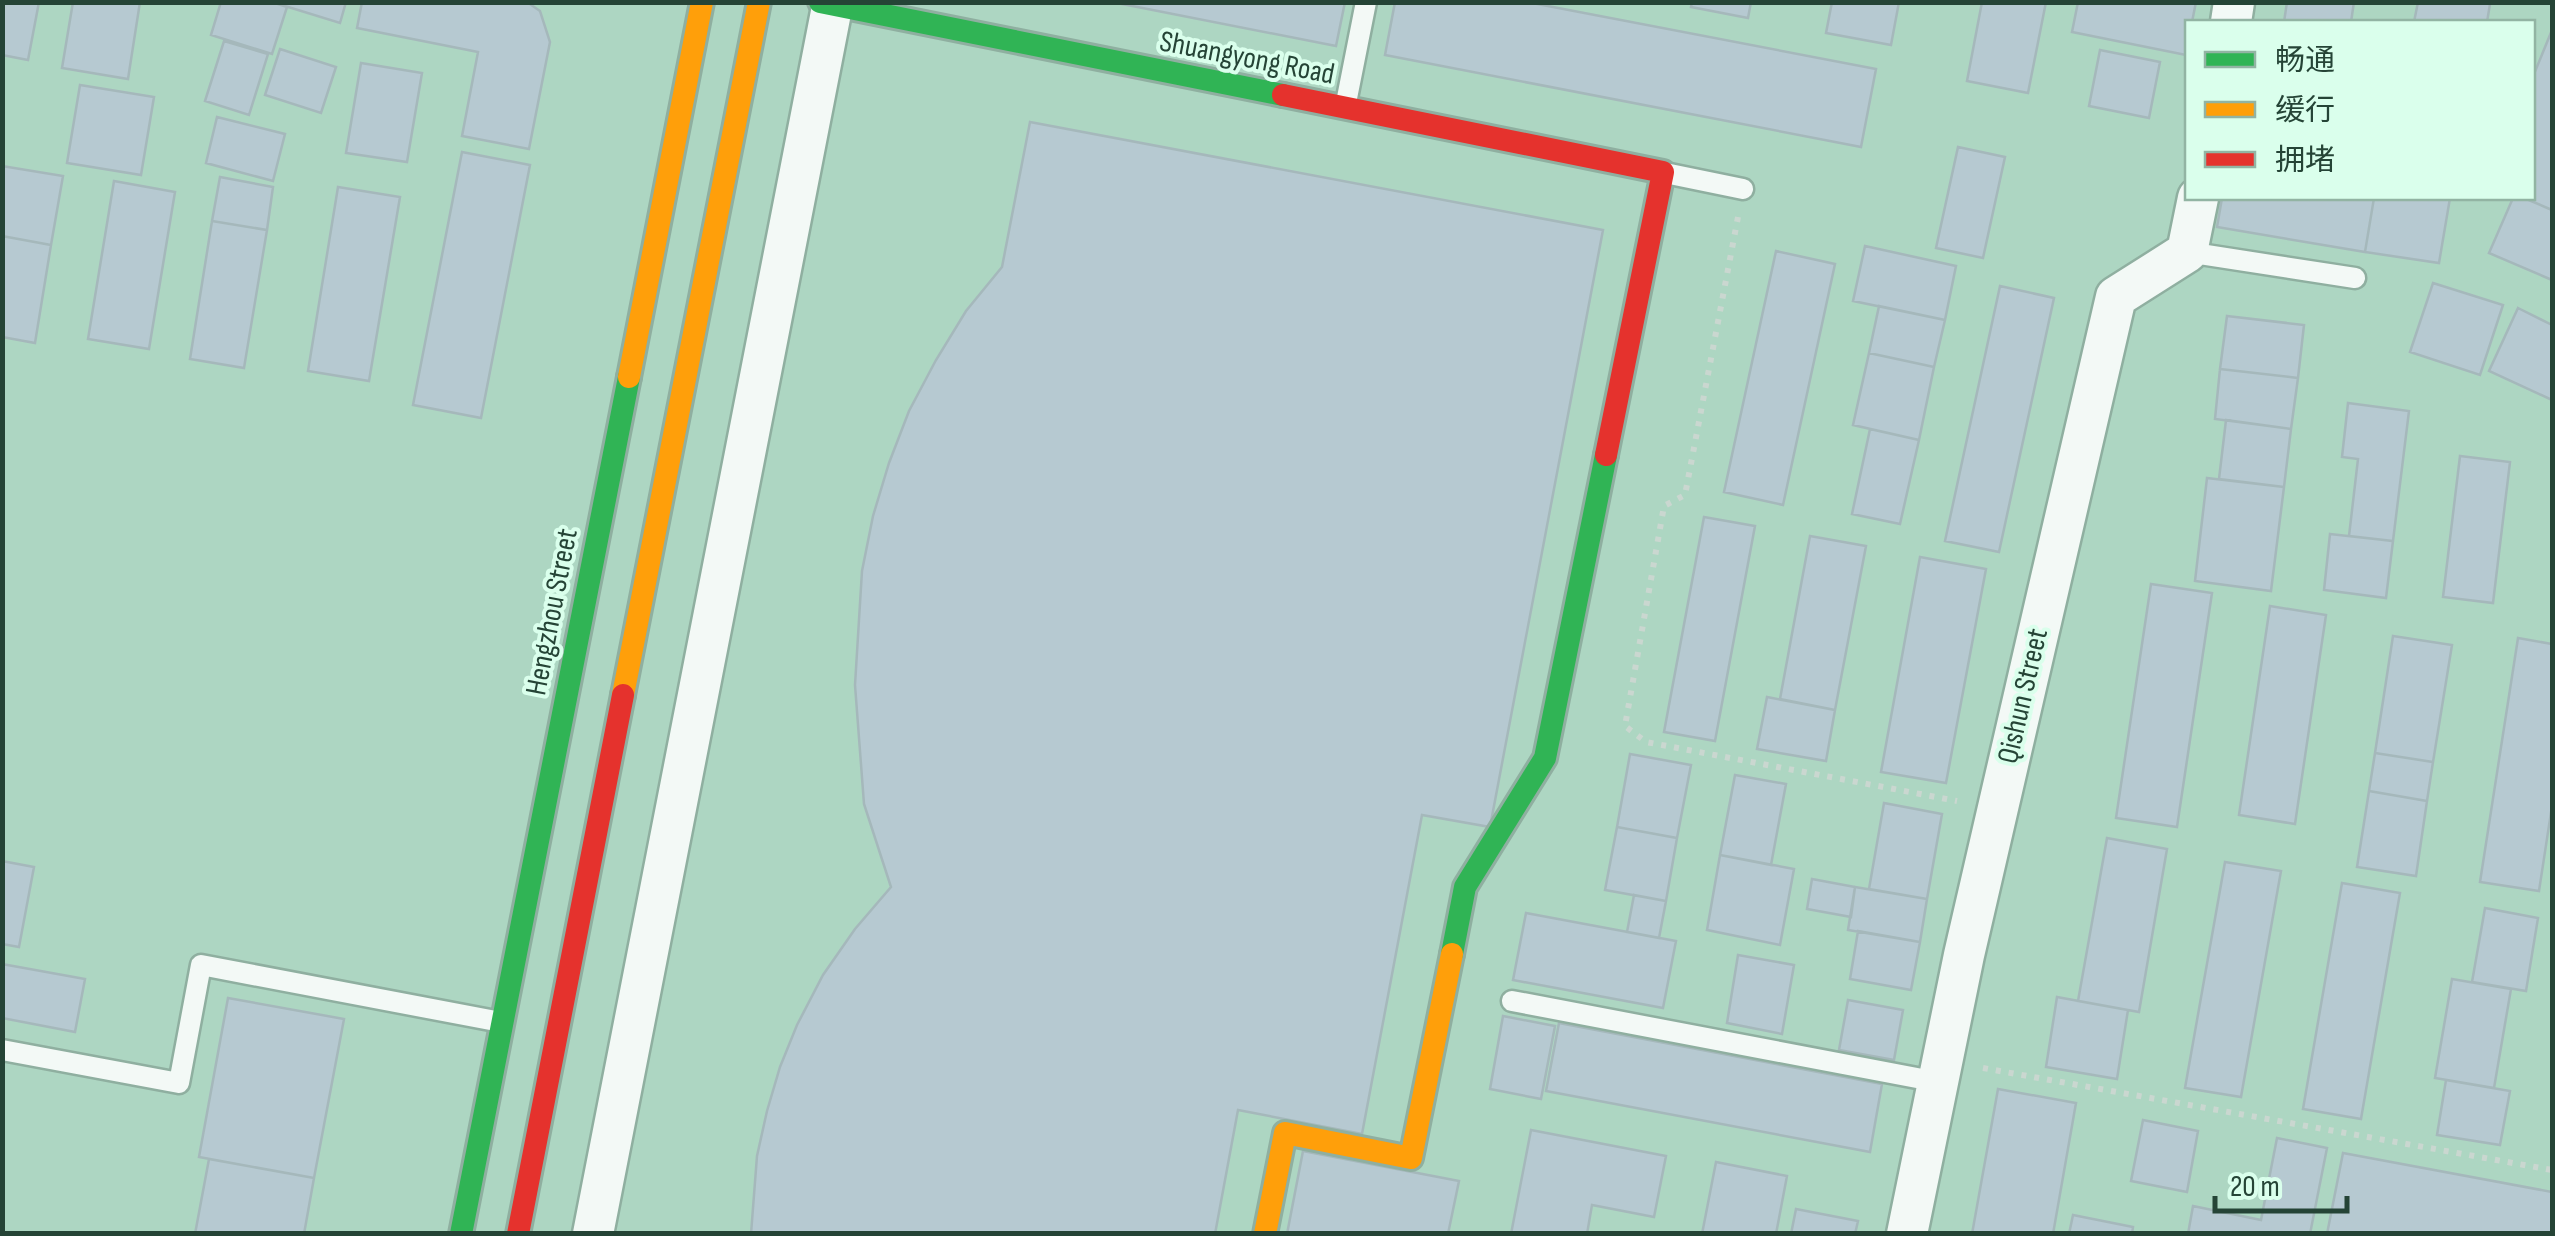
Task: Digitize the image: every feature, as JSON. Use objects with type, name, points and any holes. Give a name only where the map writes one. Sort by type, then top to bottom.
[{"type":"main road","name":"Hengzhou Street","points":[[461,1234],[702,2]]},
{"type":"main road","points":[[518,1234],[759,2]]},
{"type":"main road","name":"Shuangyong Road","points":[[829,3],[1663,172]]},
{"type":"main road","points":[[1264,1234],[1285,1133],[1411,1158],[1465,887],[1545,758],[1663,172]]},
{"type":"street","points":[[593,1234],[829,3]]},
{"type":"street","points":[[2188,252],[2198,200]]},
{"type":"street","name":"Qishun Street","points":[[1906,1234],[1997,809],[2116,297],[2188,252]]},
{"type":"lane","points":[[1345,108],[1366,2]]},
{"type":"lane","points":[[1663,172],[1743,189]]},
{"type":"lane","points":[[2188,252],[2355,278]]},
{"type":"lane","points":[[2,1050],[179,1083],[201,966],[502,1022]]},
{"type":"lane","points":[[1512,1001],[1940,1071]]},
{"type":"path","points":[[1743,189],[1686,495],[1664,506],[1625,726],[1646,742],[1997,809]]},
{"type":"path","points":[[1940,1071],[2552,1170]]},
{"type":"building","points":[[2,2],[39,2],[28,60],[2,55]]},
{"type":"building","points":[[73,2],[140,2],[128,79],[62,68]]},
{"type":"building","points":[[221,2],[272,2],[287,7],[272,54],[211,35]]},
{"type":"building","points":[[272,2],[346,2],[340,23]]},
{"type":"building","points":[[362,2],[527,2],[540,11],[550,42],[529,149],[462,136],[478,52],[357,28]]},
{"type":"building","points":[[1112,2],[1345,2],[1336,46]]},
{"type":"building","points":[[1395,2],[1527,2],[1876,69],[1861,147],[1385,55]]},
{"type":"building","points":[[1692,2],[1751,2],[1748,18],[1691,7]]},
{"type":"building","points":[[1832,2],[1899,2],[1891,45],[1826,33]]},
{"type":"building","points":[[1982,2],[2046,2],[2028,93],[1967,81]]},
{"type":"building","points":[[2078,2],[2196,2],[2192,20],[2185,20],[2185,55],[2072,32]]},
{"type":"building","points":[[2287,2],[2354,2],[2351,20],[2284,20]]},
{"type":"building","points":[[2418,2],[2490,4],[2487,20],[2414,20]]},
{"type":"building","points":[[2552,30],[2552,210],[2529,200],[2535,200],[2535,72]]},
{"type":"building","points":[[224,41],[268,54],[249,115],[205,101]]},
{"type":"building","points":[[280,49],[336,67],[321,113],[265,95]]},
{"type":"building","points":[[2100,50],[2160,62],[2149,118],[2089,106]]},
{"type":"building","points":[[361,63],[422,73],[407,162],[346,153]]},
{"type":"building","points":[[80,85],[154,97],[141,175],[67,163]]},
{"type":"building","points":[[217,117],[285,134],[273,181],[206,163]]},
{"type":"building","points":[[1030,122],[1603,230],[1490,827],[1422,815],[1362,1134],[1238,1110],[1215,1234],[751,1234],[757,1156],[780,1067],[823,975],[891,887],[864,804],[855,685],[862,571],[873,516],[909,411],[966,311],[1002,267]]},
{"type":"building","points":[[1958,147],[2005,157],[1983,258],[1936,248]]},
{"type":"building","points":[[462,152],[530,165],[481,418],[413,405]]},
{"type":"building","points":[[2,166],[63,176],[51,245],[2,236]]},
{"type":"building","points":[[220,177],[273,187],[267,230],[212,221]]},
{"type":"building","points":[[114,181],[175,192],[149,349],[88,339]]},
{"type":"building","points":[[338,187],[400,197],[369,381],[308,371]]},
{"type":"building","points":[[2222,200],[2374,200],[2365,252],[2217,227]]},
{"type":"building","points":[[2374,200],[2450,200],[2439,263],[2365,252]]},
{"type":"building","points":[[2512,200],[2529,200],[2552,210],[2552,280],[2489,253]]},
{"type":"building","points":[[212,221],[267,230],[244,368],[190,359]]},
{"type":"building","points":[[2,236],[51,245],[35,343],[2,337]]},
{"type":"building","points":[[1865,246],[1956,266],[1945,320],[1853,301]]},
{"type":"building","points":[[1776,251],[1835,264],[1783,505],[1724,492]]},
{"type":"building","points":[[2433,283],[2503,305],[2480,375],[2410,352]]},
{"type":"building","points":[[2000,286],[2054,298],[1999,552],[1945,541]]},
{"type":"building","points":[[1879,306],[1945,320],[1934,367],[1869,353]]},
{"type":"building","points":[[2518,308],[2552,325],[2552,400],[2489,371]]},
{"type":"building","points":[[2227,316],[2304,325],[2298,378],[2220,369]]},
{"type":"building","points":[[1869,353],[1934,367],[1919,440],[1853,425]]},
{"type":"building","points":[[2220,369],[2298,378],[2291,429],[2215,419]]},
{"type":"building","points":[[2348,403],[2409,411],[2393,541],[2349,536],[2358,459],[2342,457]]},
{"type":"building","points":[[2226,420],[2291,429],[2284,487],[2219,479]]},
{"type":"building","points":[[1870,429],[1919,440],[1900,524],[1852,514]]},
{"type":"building","points":[[2460,456],[2510,462],[2493,603],[2443,597]]},
{"type":"building","points":[[2207,478],[2284,487],[2271,591],[2195,581]]},
{"type":"building","points":[[1704,517],[1755,526],[1715,741],[1664,732]]},
{"type":"building","points":[[2330,534],[2393,541],[2386,598],[2324,590]]},
{"type":"building","points":[[1810,536],[1866,546],[1835,710],[1780,699]]},
{"type":"building","points":[[1920,557],[1986,569],[1946,783],[1881,772]]},
{"type":"building","points":[[2151,584],[2212,593],[2177,827],[2116,818]]},
{"type":"building","points":[[2270,606],[2326,615],[2295,824],[2239,815]]},
{"type":"building","points":[[2393,636],[2452,645],[2433,762],[2375,753]]},
{"type":"building","points":[[2518,638],[2552,644],[2552,806],[2539,891],[2480,882]]},
{"type":"building","points":[[1767,697],[1835,710],[1826,761],[1757,749]]},
{"type":"building","points":[[2375,753],[2433,762],[2427,801],[2369,791]]},
{"type":"building","points":[[1630,754],[1691,765],[1677,838],[1617,827]]},
{"type":"building","points":[[1735,775],[1786,784],[1771,865],[1720,855]]},
{"type":"building","points":[[2369,791],[2427,801],[2416,876],[2357,867]]},
{"type":"building","points":[[1884,803],[1942,814],[1927,899],[1869,889]]},
{"type":"building","points":[[1617,827],[1677,838],[1666,901],[1605,890]]},
{"type":"building","points":[[2107,838],[2167,849],[2139,1012],[2078,1001]]},
{"type":"building","points":[[1720,855],[1794,869],[1780,945],[1707,930]]},
{"type":"building","points":[[2,861],[34,867],[19,947],[2,944]]},
{"type":"building","points":[[2225,862],[2281,871],[2241,1097],[2185,1088]]},
{"type":"building","points":[[1812,879],[1855,887],[1851,917],[1807,909]]},
{"type":"building","points":[[2342,883],[2400,893],[2361,1119],[2303,1109]]},
{"type":"building","points":[[1855,887],[1927,899],[1920,942],[1848,930]]},
{"type":"building","points":[[1634,895],[1666,901],[1659,938],[1627,932]]},
{"type":"building","points":[[2485,908],[2538,918],[2526,991],[2472,982]]},
{"type":"building","points":[[1526,913],[1676,941],[1663,1008],[1513,980]]},
{"type":"building","points":[[1858,931],[1920,942],[1911,990],[1850,979]]},
{"type":"building","points":[[1738,955],[1794,965],[1782,1034],[1727,1023]]},
{"type":"building","points":[[2,964],[85,979],[75,1032],[2,1018]]},
{"type":"building","points":[[2452,979],[2511,989],[2494,1088],[2435,1078]]},
{"type":"building","points":[[2057,997],[2128,1010],[2117,1079],[2046,1067]]},
{"type":"building","points":[[228,998],[344,1019],[314,1178],[199,1157]]},
{"type":"building","points":[[1848,1000],[1903,1010],[1894,1060],[1839,1050]]},
{"type":"building","points":[[1503,1016],[1555,1026],[1541,1099],[1490,1089]]},
{"type":"building","points":[[1559,1023],[1882,1084],[1870,1152],[1546,1091]]},
{"type":"building","points":[[2446,1080],[2510,1091],[2500,1145],[2437,1135]]},
{"type":"building","points":[[1998,1089],[2076,1103],[2053,1234],[1972,1234]]},
{"type":"building","points":[[2143,1120],[2198,1131],[2187,1192],[2131,1181]]},
{"type":"building","points":[[1531,1130],[1666,1156],[1654,1217],[1592,1205],[1587,1234],[1511,1234]]},
{"type":"building","points":[[2277,1138],[2327,1148],[2310,1234],[2188,1234],[2193,1206],[2261,1220]]},
{"type":"building","points":[[1303,1151],[1459,1181],[1448,1234],[1287,1234]]},
{"type":"building","points":[[2343,1153],[2552,1192],[2552,1234],[2327,1234]]},
{"type":"building","points":[[209,1159],[314,1178],[304,1234],[195,1234]]},
{"type":"building","points":[[1716,1162],[1787,1176],[1776,1234],[1702,1234]]},
{"type":"building","points":[[1796,1209],[1858,1221],[1855,1234],[1791,1234]]},
{"type":"building","points":[[2073,1215],[2133,1227],[2132,1234],[2069,1234]]},
{"type":"traffic: fast","points":[[820,2],[1283,95]]},
{"type":"traffic: fast","points":[[461,1234],[629,377]]},
{"type":"traffic: fast","points":[[1452,954],[1465,887],[1545,758],[1606,455]]},
{"type":"traffic: slow","points":[[629,377],[702,2]]},
{"type":"traffic: slow","points":[[623,695],[759,2]]},
{"type":"traffic: slow","points":[[1265,1234],[1285,1133],[1411,1158],[1452,954]]},
{"type":"traffic: jam","points":[[1283,95],[1663,172],[1606,455]]},
{"type":"traffic: jam","points":[[518,1234],[623,695]]}]
